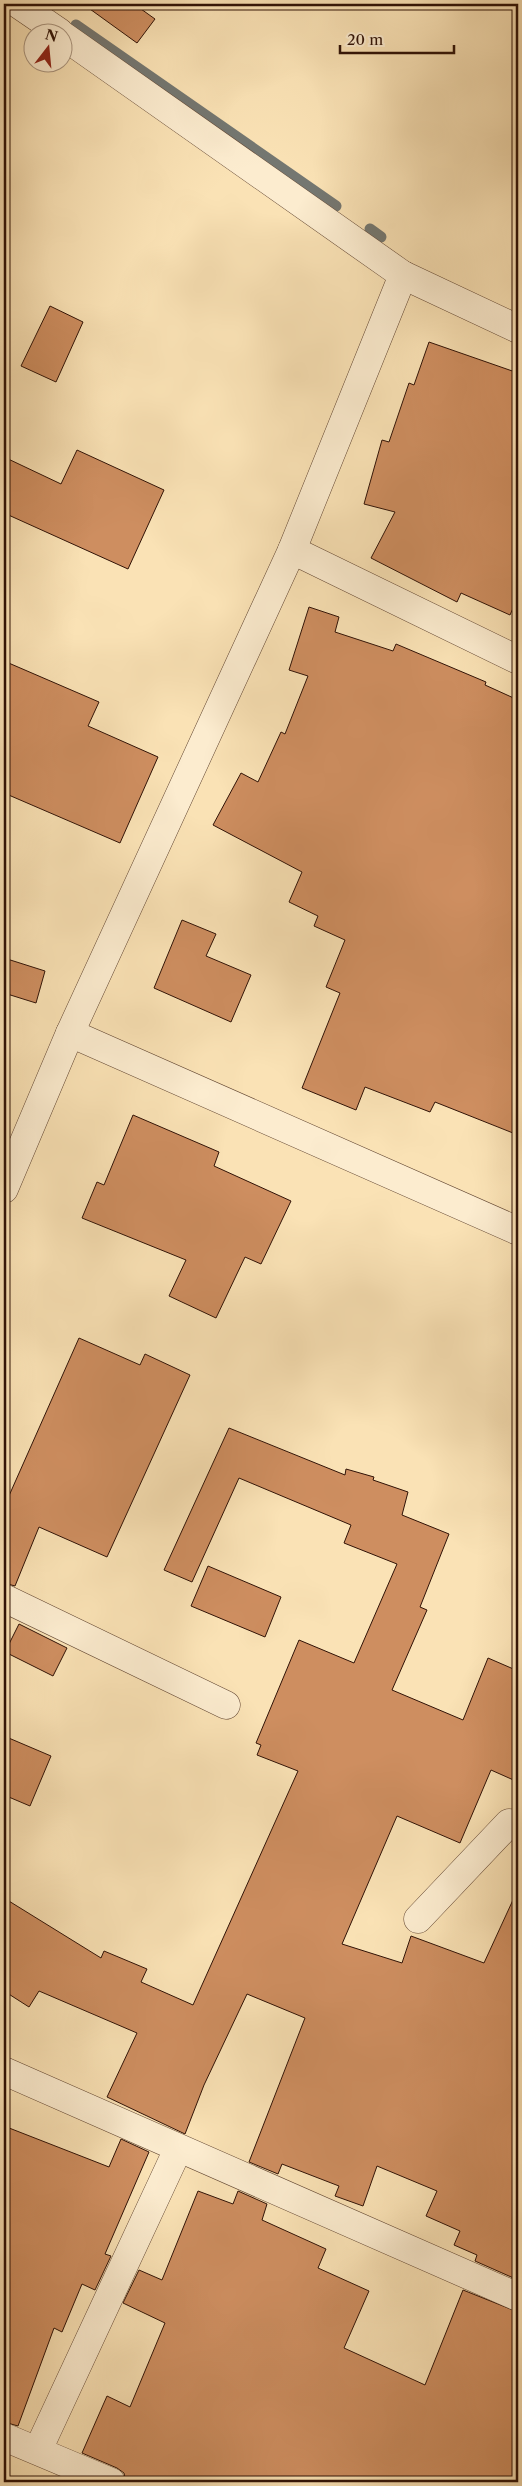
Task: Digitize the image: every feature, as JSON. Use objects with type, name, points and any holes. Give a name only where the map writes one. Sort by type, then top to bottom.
[{"type":"street","points":[[18,4],[44,22]]},
{"type":"street","points":[[72,42],[403,275],[518,329]]},
{"type":"street","points":[[4,1189],[70,1033],[292,550],[403,275]]},
{"type":"street","points":[[292,550],[518,660]]},
{"type":"street","points":[[70,1033],[518,1231]]},
{"type":"street","points":[[4,1598],[226,1705]]},
{"type":"street","points":[[418,1919],[510,1823],[518,1827]]},
{"type":"street","points":[[4,2071],[518,2297]]},
{"type":"street","points":[[38,2450],[178,2149]]},
{"type":"street","points":[[4,2437],[111,2482]]},
{"type":"building","points":[[83,4],[134,4],[155,19],[137,43]]},
{"type":"building","points":[[50,306],[83,322],[56,382],[21,366]]},
{"type":"building","points":[[429,342],[518,373],[518,597],[510,615],[461,593],[457,602],[371,558],[395,512],[364,504],[382,440],[389,442],[409,383],[414,385]]},
{"type":"building","points":[[77,450],[164,490],[128,569],[4,513],[4,457],[61,484]]},
{"type":"building","points":[[309,607],[339,617],[335,632],[393,651],[396,644],[486,682],[485,685],[518,700],[518,1135],[435,1102],[430,1112],[365,1087],[356,1110],[302,1088],[340,993],[326,987],[345,940],[314,926],[318,916],[289,902],[302,872],[213,825],[241,773],[258,782],[281,732],[285,734],[308,676],[289,670]]},
{"type":"building","points":[[4,661],[99,702],[88,726],[158,757],[120,843],[4,793]]},
{"type":"building","points":[[182,920],[216,934],[206,956],[251,975],[231,1022],[154,988]]},
{"type":"building","points":[[4,958],[45,971],[36,1003],[4,993]]},
{"type":"building","points":[[133,1115],[219,1152],[214,1166],[291,1201],[261,1264],[245,1257],[216,1318],[169,1296],[186,1260],[82,1218],[97,1182],[104,1185]]},
{"type":"building","points":[[79,1338],[140,1365],[145,1354],[190,1375],[107,1557],[39,1527],[15,1586],[4,1583],[4,1507]]},
{"type":"building","points":[[229,1428],[345,1475],[346,1469],[374,1477],[373,1480],[408,1492],[402,1515],[449,1534],[420,1607],[427,1610],[392,1690],[463,1720],[488,1658],[518,1671],[518,1782],[491,1770],[460,1843],[397,1816],[342,1944],[402,1963],[411,1936],[484,1963],[518,1889],[518,2280],[475,2261],[477,2255],[454,2245],[460,2231],[426,2216],[437,2191],[377,2166],[363,2206],[335,2196],[339,2186],[282,2164],[278,2174],[249,2162],[305,2018],[247,1994],[204,2085],[185,2134],[107,2097],[137,2033],[39,1991],[29,2007],[4,1991],[4,1898],[101,1958],[104,1951],[147,1969],[141,1982],[193,2005],[298,1771],[257,1755],[261,1745],[256,1743],[299,1640],[354,1663],[397,1564],[344,1543],[351,1525],[239,1478],[192,1582],[164,1570]]},
{"type":"building","points":[[208,1566],[281,1597],[265,1637],[191,1606]]},
{"type":"building","points":[[19,1624],[67,1648],[53,1676],[5,1652]]},
{"type":"building","points":[[4,1736],[51,1756],[30,1806],[4,1795]]},
{"type":"building","points":[[4,2126],[109,2167],[121,2139],[149,2152],[105,2254],[111,2256],[95,2290],[82,2284],[62,2332],[54,2328],[18,2426],[4,2422]]},
{"type":"building","points":[[198,2191],[233,2204],[238,2191],[267,2204],[262,2220],[326,2249],[318,2268],[369,2291],[344,2348],[425,2385],[463,2290],[518,2312],[518,2482],[126,2482],[124,2473],[117,2468],[82,2453],[107,2396],[130,2407],[165,2323],[123,2303],[139,2270],[162,2280]]},
{"type":"waterway","points":[[76,25],[336,206]]},
{"type":"waterway","points":[[370,229],[381,237]]}]
